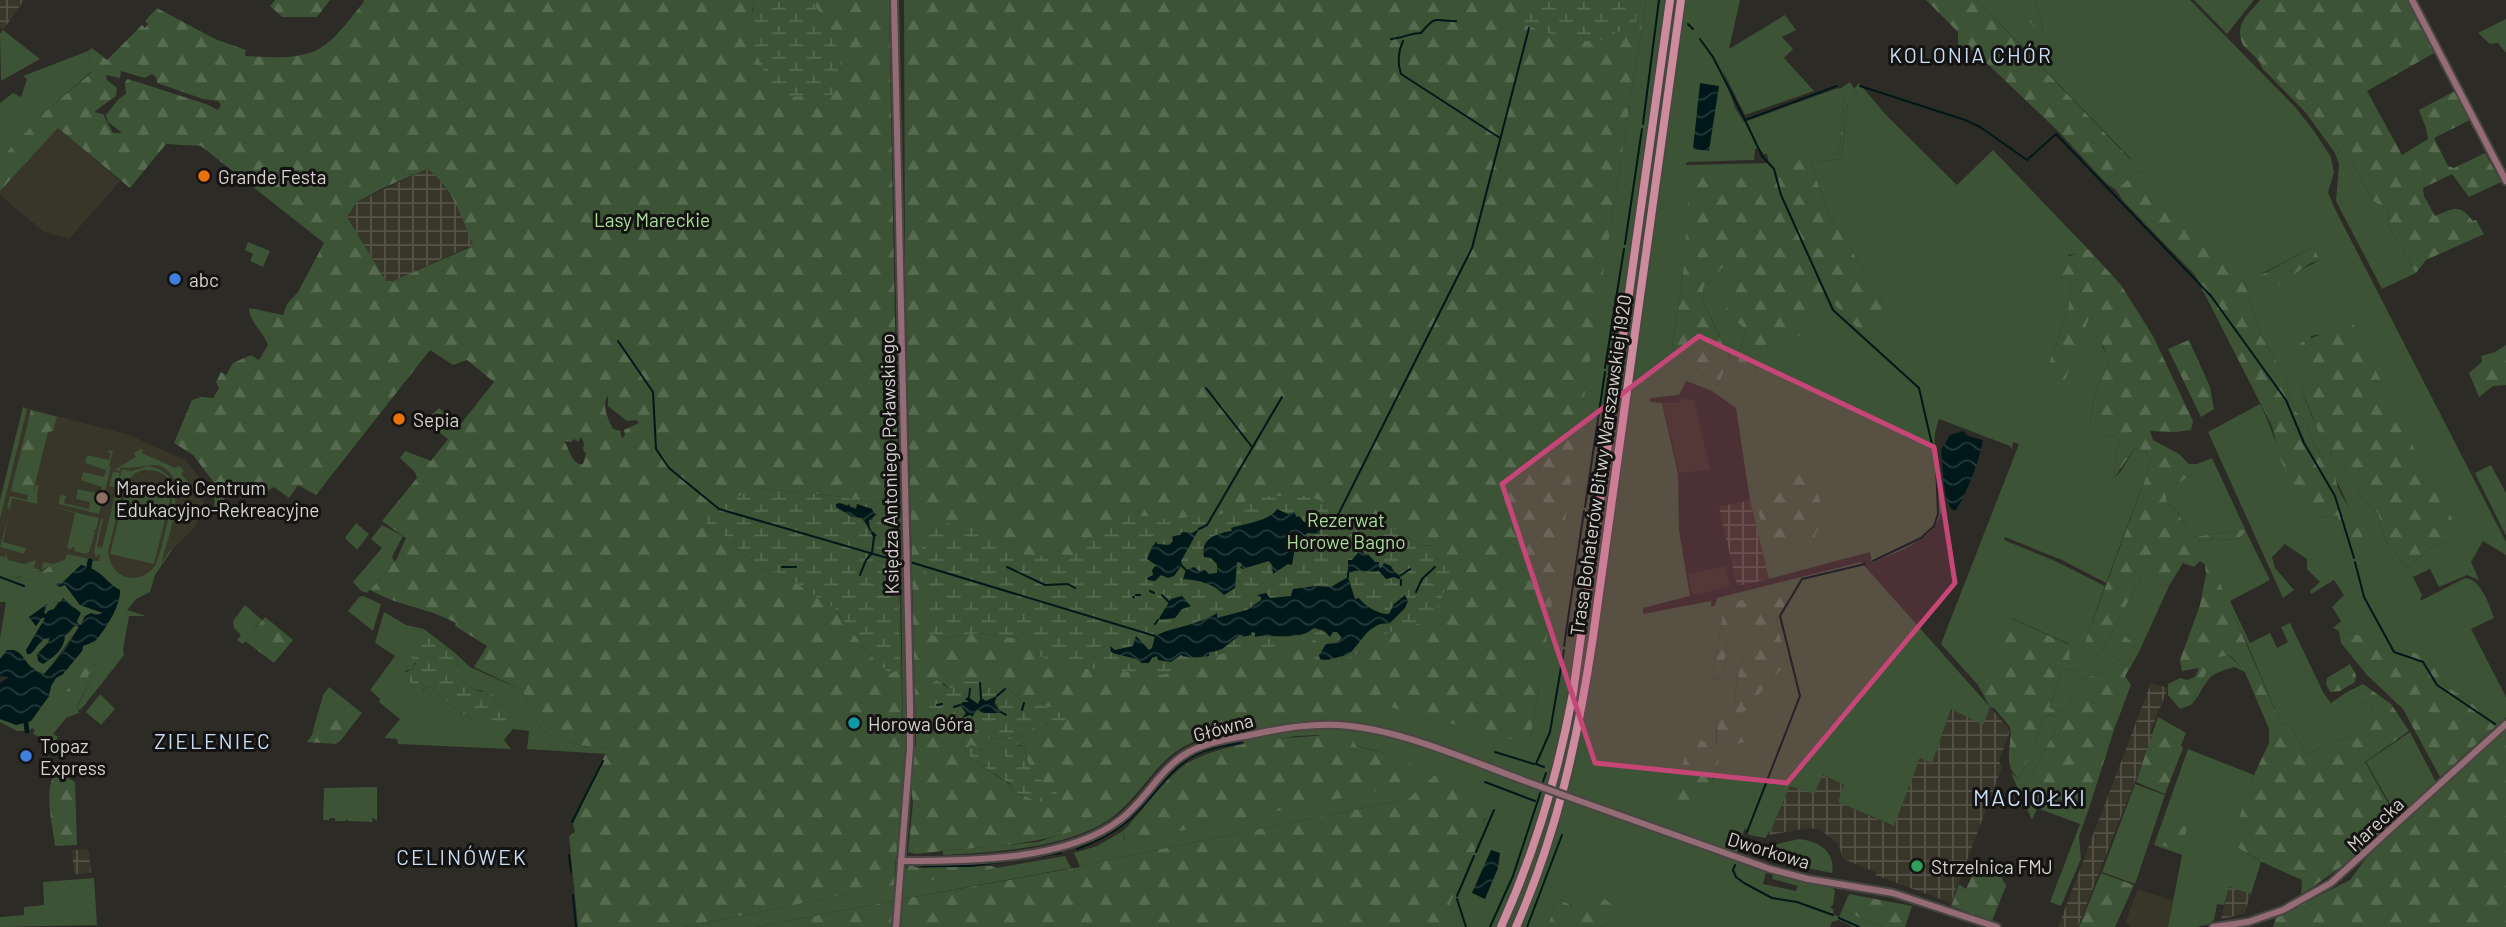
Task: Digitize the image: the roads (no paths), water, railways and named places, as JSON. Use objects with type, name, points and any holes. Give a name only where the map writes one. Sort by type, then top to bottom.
[{"type":"highway","name":"Trasa Bohaterów Bitwy Warszawskiej 1920","points":[[1501,927],[1520,882],[1551,789],[1573,693],[1670,0]]},
{"type":"highway","name":"Trasa Bohaterów Bitwy Warszawskiej 1920","points":[[1516,927],[1554,828],[1579,722],[1681,0]]},
{"type":"street","name":"Księdza Antoniego Poławskiego","points":[[894,0],[910,706],[896,927]]},
{"type":"street","points":[[2412,0],[2506,181]]},
{"type":"street","name":"Marecka","points":[[2213,927],[2248,922],[2294,905],[2331,883],[2506,724]]},
{"type":"street","name":"Główna","points":[[901,861],[994,858],[1043,850],[1087,838],[1127,814],[1163,772],[1189,752],[1216,742],[1297,726],[1340,725],[1379,731],[1536,785]]},
{"type":"street","name":"Dworkowa","points":[[1536,785],[1777,871],[1893,893],[1997,927]]},
{"type":"street","name":"Marecka","points":[[2239,927],[2248,922]]},
{"type":"water","points":[[1700,83],[1719,86],[1709,151],[1693,149]]},
{"type":"water","points":[[1963,431],[1968,436],[1983,440],[1969,485],[1956,510],[1953,510],[1945,492],[1941,450],[1950,435]]},
{"type":"water","points":[[839,503],[847,506],[849,504],[856,509],[857,504],[872,509],[873,513],[877,514],[869,520],[869,524],[877,536],[873,537],[863,518],[853,517],[836,507]]},
{"type":"water","points":[[1277,509],[1288,514],[1295,512],[1296,517],[1299,516],[1304,522],[1322,524],[1319,534],[1308,533],[1296,542],[1292,565],[1288,564],[1273,574],[1269,561],[1242,569],[1241,563],[1237,562],[1235,588],[1224,595],[1210,585],[1183,579],[1186,570],[1194,567],[1209,574],[1217,573],[1217,564],[1211,558],[1204,557],[1205,545],[1211,538],[1232,531],[1231,528],[1263,519]]},
{"type":"water","points":[[1199,529],[1174,576],[1168,578],[1161,575],[1155,581],[1148,580],[1156,565],[1147,559],[1157,541],[1157,544],[1169,545],[1173,541],[1172,536],[1182,532],[1192,533]]},
{"type":"water","points":[[1361,549],[1364,555],[1368,554],[1375,562],[1379,562],[1379,567],[1384,563],[1391,566],[1401,580],[1394,577],[1386,579],[1379,571],[1348,573],[1348,560],[1352,560]]},
{"type":"water","points":[[81,565],[98,572],[120,590],[113,615],[98,638],[83,646],[63,674],[56,678],[49,696],[31,721],[16,725],[0,719],[0,683],[9,677],[0,676],[0,659],[7,650],[18,652],[31,667],[44,674],[65,650],[79,627],[75,625],[65,635],[58,652],[43,664],[38,661],[37,654],[50,637],[43,639],[31,654],[27,654],[26,650],[45,618],[36,626],[29,617],[47,604],[46,614],[63,598],[81,613],[78,624],[81,625],[85,616],[91,613],[103,613],[80,605],[65,585],[59,587],[56,584],[62,583]]},
{"type":"water","points":[[1348,577],[1355,599],[1359,598],[1376,611],[1389,614],[1394,604],[1405,595],[1408,601],[1405,608],[1389,624],[1372,628],[1351,652],[1344,656],[1320,659],[1319,655],[1326,644],[1336,643],[1342,638],[1337,632],[1333,632],[1330,637],[1324,631],[1314,628],[1293,636],[1255,637],[1252,632],[1251,635],[1243,637],[1240,635],[1222,649],[1209,653],[1209,656],[1181,655],[1171,662],[1158,660],[1157,656],[1149,663],[1142,663],[1111,652],[1110,646],[1115,650],[1133,646],[1136,636],[1149,650],[1155,636],[1217,613],[1217,618],[1247,610],[1261,600],[1257,595],[1266,593],[1270,598],[1291,596],[1293,589],[1331,587]]},
{"type":"water","points":[[1182,596],[1191,606],[1182,609],[1175,618],[1158,620],[1171,599]]},
{"type":"water","points":[[997,696],[994,704],[1000,713],[977,710],[972,717],[970,715],[962,718],[966,713],[960,705],[969,702],[965,699],[968,697],[978,704],[981,698],[986,701]]},
{"type":"water","points":[[1491,850],[1500,853],[1498,868],[1485,899],[1472,893]]},
{"type":"waterway","points":[[1643,124],[1659,0]]},
{"type":"waterway","points":[[1391,39],[1421,33],[1437,20],[1456,21]]},
{"type":"waterway","points":[[1688,24],[1693,29]]},
{"type":"waterway","points":[[1322,524],[1338,515],[1472,248],[1529,28]]},
{"type":"waterway","points":[[1700,39],[1713,57],[1745,120],[1837,86]]},
{"type":"waterway","points":[[1403,41],[1399,57],[1401,74],[1500,138]]},
{"type":"waterway","points":[[1860,86],[1965,120],[1980,127],[2027,160],[2056,134],[2211,296],[2286,400],[2304,443],[2335,496],[2354,558]]},
{"type":"waterway","points":[[1745,120],[1762,156],[1774,169],[1781,195],[1833,310],[1919,388],[1936,462],[1938,514],[1934,526],[1921,538],[1873,561]]},
{"type":"waterway","points":[[1625,244],[1642,129]]},
{"type":"waterway","points":[[1605,368],[1624,249]]},
{"type":"waterway","points":[[618,341],[653,392],[656,449],[669,468],[719,509],[901,562]]},
{"type":"waterway","points":[[1585,507],[1605,372]]},
{"type":"waterway","points":[[1206,388],[1252,447]]},
{"type":"waterway","points":[[1199,529],[1207,525],[1282,397]]},
{"type":"waterway","points":[[1564,646],[1584,511]]},
{"type":"waterway","points":[[860,575],[872,553],[874,537]]},
{"type":"waterway","points":[[89,567],[90,561]]},
{"type":"waterway","points":[[910,562],[1155,636]]},
{"type":"waterway","points":[[2355,562],[2364,597],[2394,652],[2423,662],[2437,685],[2495,724]]},
{"type":"waterway","points":[[1747,832],[1800,696],[1780,616],[1802,579],[1865,564]]},
{"type":"waterway","points":[[1181,565],[1186,570]]},
{"type":"waterway","points":[[782,567],[796,567]]},
{"type":"waterway","points":[[1007,567],[1045,585],[1068,584],[1075,588]]},
{"type":"waterway","points":[[1416,592],[1422,579],[1435,567]]},
{"type":"waterway","points":[[1400,576],[1410,569]]},
{"type":"waterway","points":[[0,577],[24,586]]},
{"type":"waterway","points":[[1401,580],[1401,585]]},
{"type":"waterway","points":[[1150,591],[1154,593]]},
{"type":"waterway","points":[[1162,595],[1169,602]]},
{"type":"waterway","points":[[1155,624],[1158,620]]},
{"type":"waterway","points":[[1544,767],[1536,764],[1550,732],[1564,650]]},
{"type":"waterway","points":[[980,683],[981,698]]},
{"type":"waterway","points":[[969,697],[970,689]]},
{"type":"waterway","points":[[997,696],[1005,689]]},
{"type":"waterway","points":[[1022,710],[1024,703]]},
{"type":"waterway","points":[[937,705],[942,704]]},
{"type":"waterway","points":[[954,707],[960,705]]},
{"type":"waterway","points":[[1001,712],[1006,715]]},
{"type":"waterway","points":[[26,723],[27,731]]},
{"type":"waterway","points":[[1077,849],[1124,824],[1175,769],[1190,758],[1242,742]]},
{"type":"waterway","points":[[1495,752],[1534,764]]},
{"type":"waterway","points":[[572,822],[603,761]]},
{"type":"waterway","points":[[1542,785],[1546,773]]},
{"type":"waterway","points":[[1485,782],[1535,801]]},
{"type":"waterway","points":[[1490,927],[1513,876],[1541,791]]},
{"type":"waterway","points":[[1476,852],[1494,810]]},
{"type":"waterway","points":[[1527,927],[1562,835]]},
{"type":"waterway","points":[[922,866],[971,866],[1061,853]]},
{"type":"waterway","points":[[569,855],[571,872]]},
{"type":"waterway","points":[[1457,896],[1474,856]]},
{"type":"waterway","points":[[1735,865],[1733,870],[1736,877],[1772,898],[1797,902],[1833,915]]},
{"type":"waterway","points":[[573,895],[576,927]]},
{"type":"waterway","points":[[1457,899],[1466,927]]},
{"type":"waterway","points":[[1839,918],[1859,927]]},
{"type":"place","name":"Grande Festa","points":[[204,176]]},
{"type":"place","name":"abc","points":[[175,279]]},
{"type":"place","name":"Sepia","points":[[399,419]]},
{"type":"place","name":"Mareckie Centrum Edukacyjno-Rekreacyjne","points":[[102,498]]},
{"type":"place","name":"Horowa Góra","points":[[854,723]]},
{"type":"place","name":"Topaz Express","points":[[26,756]]},
{"type":"place","name":"Strzelnica FMJ","points":[[1917,866]]},
{"type":"district","name":"KOLONIA CHÓR","points":[[1971,54]]},
{"type":"district","name":"ZIELENIEC","points":[[213,740]]},
{"type":"district","name":"MACIOŁKI","points":[[2030,797]]},
{"type":"district","name":"CELINÓWEK","points":[[462,856]]},
{"type":"park label","name":"Lasy Mareckie","points":[[652,219]]},
{"type":"park label","name":"Rezerwat Horowe Bagno","points":[[1346,530]]}]
